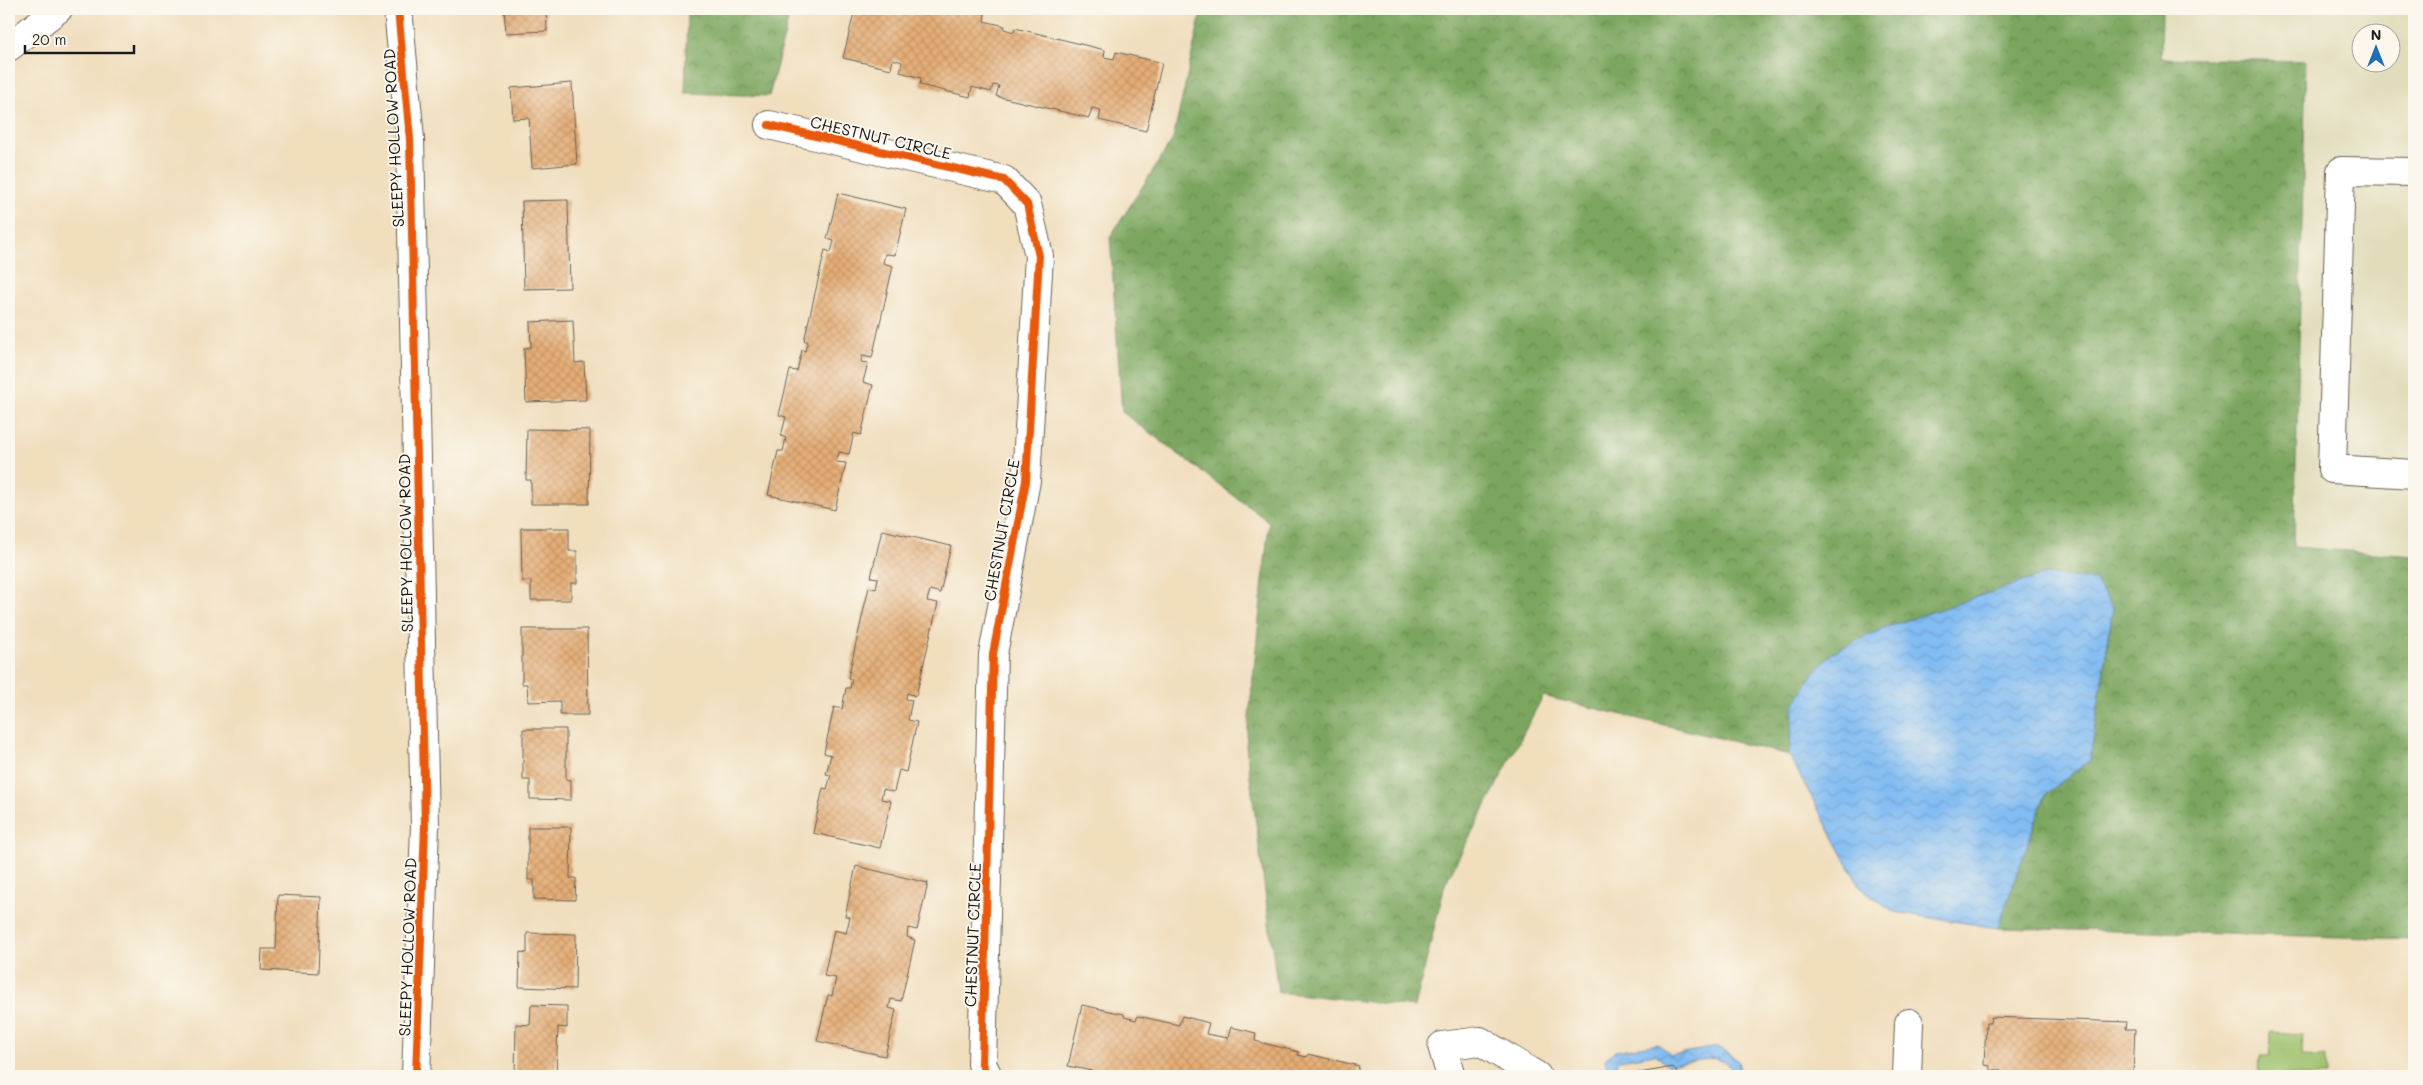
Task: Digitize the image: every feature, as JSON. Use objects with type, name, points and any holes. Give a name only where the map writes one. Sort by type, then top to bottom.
[{"type":"street","points":[[9,47],[58,9]]},
{"type":"street","name":"SLEEPY HOLLOW ROAD","points":[[398,9],[410,139],[425,826],[416,1076]]},
{"type":"street","name":"CHESTNUT CIRCLE","points":[[768,125],[1004,180],[1027,204],[1040,256],[1026,481],[993,654],[982,1064],[988,1076]]},
{"type":"street","points":[[2414,172],[2340,170],[2332,469],[2414,474]]},
{"type":"street","points":[[1907,1076],[1909,1023]]},
{"type":"street","points":[[1451,1076],[1442,1046],[1480,1042],[1528,1069],[1536,1076]]},
{"type":"shaded area","points":[[2162,9],[2414,9],[2414,556],[2294,548],[2306,61],[2160,58]]},
{"type":"green space","points":[[687,9],[791,9],[769,96],[685,93]]},
{"type":"green space","points":[[1202,9],[2162,9],[2161,58],[2306,61],[2294,547],[2414,556],[2414,939],[1998,928],[2045,795],[2090,760],[2113,608],[2095,580],[1795,706],[1789,755],[1543,696],[1445,884],[1415,1007],[1278,992],[1246,746],[1269,522],[1122,412],[1110,237],[1173,139]]},
{"type":"green space","points":[[2271,1032],[2302,1034],[2301,1055],[2326,1056],[2326,1076],[2259,1076],[2260,1055],[2270,1055]]},
{"type":"water","points":[[2046,574],[2095,580],[2113,608],[2090,760],[2045,795],[1998,928],[1894,912],[1860,887],[1789,755],[1794,706],[1811,676],[1832,653],[1884,628]]},
{"type":"water","points":[[1658,1044],[1671,1055],[1717,1047],[1738,1060],[1741,1076],[1732,1076],[1730,1066],[1716,1058],[1667,1065],[1655,1054],[1619,1060],[1616,1063],[1619,1076],[1609,1076],[1605,1059],[1615,1051]]},
{"type":"building","points":[[504,9],[546,9],[547,31],[506,33]]},
{"type":"building","points":[[855,9],[964,9],[985,14],[984,21],[1005,26],[1004,29],[1014,32],[1015,28],[1105,50],[1104,57],[1114,59],[1116,52],[1162,63],[1146,131],[1099,120],[1101,110],[1092,108],[1089,118],[996,96],[999,86],[993,85],[991,92],[972,87],[970,97],[920,85],[921,78],[900,72],[902,62],[893,59],[891,69],[843,58]]},
{"type":"building","points":[[572,83],[577,164],[532,168],[529,118],[513,119],[511,88]]},
{"type":"building","points":[[838,193],[906,209],[895,255],[885,254],[883,263],[893,266],[872,358],[862,356],[861,362],[868,363],[863,382],[873,385],[861,435],[854,433],[849,454],[839,452],[836,462],[846,463],[835,510],[768,495],[778,451],[783,451],[786,438],[781,436],[786,417],[779,415],[790,370],[797,371],[802,350],[805,351],[808,341],[804,341],[825,250],[831,252],[834,241],[827,239]]},
{"type":"building","points":[[568,200],[570,288],[524,289],[522,201]]},
{"type":"building","points":[[573,320],[575,363],[584,362],[586,400],[526,402],[524,348],[531,347],[530,322]]},
{"type":"building","points":[[527,429],[590,430],[589,504],[531,504],[531,480],[526,480]]},
{"type":"building","points":[[521,528],[569,528],[569,551],[577,551],[577,583],[571,583],[571,600],[531,600],[531,581],[522,581]]},
{"type":"building","points":[[882,530],[951,546],[940,593],[930,590],[927,601],[938,603],[916,696],[907,693],[906,699],[912,700],[908,720],[917,722],[906,772],[899,770],[894,792],[883,789],[881,799],[891,801],[880,848],[813,833],[823,788],[827,789],[831,775],[826,774],[831,755],[824,753],[834,707],[842,709],[846,688],[850,688],[852,679],[848,678],[869,587],[876,589],[878,578],[871,577]]},
{"type":"building","points":[[522,629],[587,629],[588,715],[560,715],[560,701],[528,702],[527,684],[522,684]]},
{"type":"building","points":[[523,729],[566,729],[566,779],[571,780],[571,800],[530,799],[530,780],[523,780]]},
{"type":"building","points":[[528,827],[571,827],[570,878],[576,878],[575,900],[534,899],[534,880],[528,880]]},
{"type":"building","points":[[856,866],[928,883],[917,930],[908,928],[907,937],[915,940],[901,1001],[891,999],[889,1008],[896,1010],[885,1056],[817,1041],[828,995],[832,996],[836,978],[824,976],[834,930],[846,933],[850,917],[845,916]]},
{"type":"building","points":[[278,895],[321,897],[318,973],[261,970],[262,949],[276,949]]},
{"type":"building","points":[[527,933],[576,934],[575,989],[519,987],[520,952],[527,953]]},
{"type":"building","points":[[531,1005],[567,1006],[567,1028],[558,1027],[556,1076],[515,1076],[516,1024],[530,1025]]},
{"type":"building","points":[[1082,1005],[1124,1014],[1124,1017],[1136,1020],[1138,1016],[1179,1025],[1182,1016],[1209,1023],[1206,1034],[1228,1038],[1231,1027],[1256,1033],[1255,1041],[1299,1052],[1298,1055],[1306,1057],[1308,1054],[1359,1066],[1356,1076],[1115,1076],[1068,1066]]},
{"type":"building","points":[[1991,1017],[2127,1022],[2126,1029],[2135,1029],[2133,1076],[2001,1076],[2001,1070],[1990,1070],[1990,1066],[1984,1065],[1986,1023],[1990,1023]]},
{"type":"building","points":[[1673,1067],[1679,1076],[1635,1076],[1634,1074]]},
{"type":"cycle path","points":[[398,9],[410,139],[425,826],[416,1076]]},
{"type":"cycle path","points":[[769,125],[1004,180],[1027,204],[1039,256],[1026,481],[993,654],[982,1064],[988,1076]]}]
